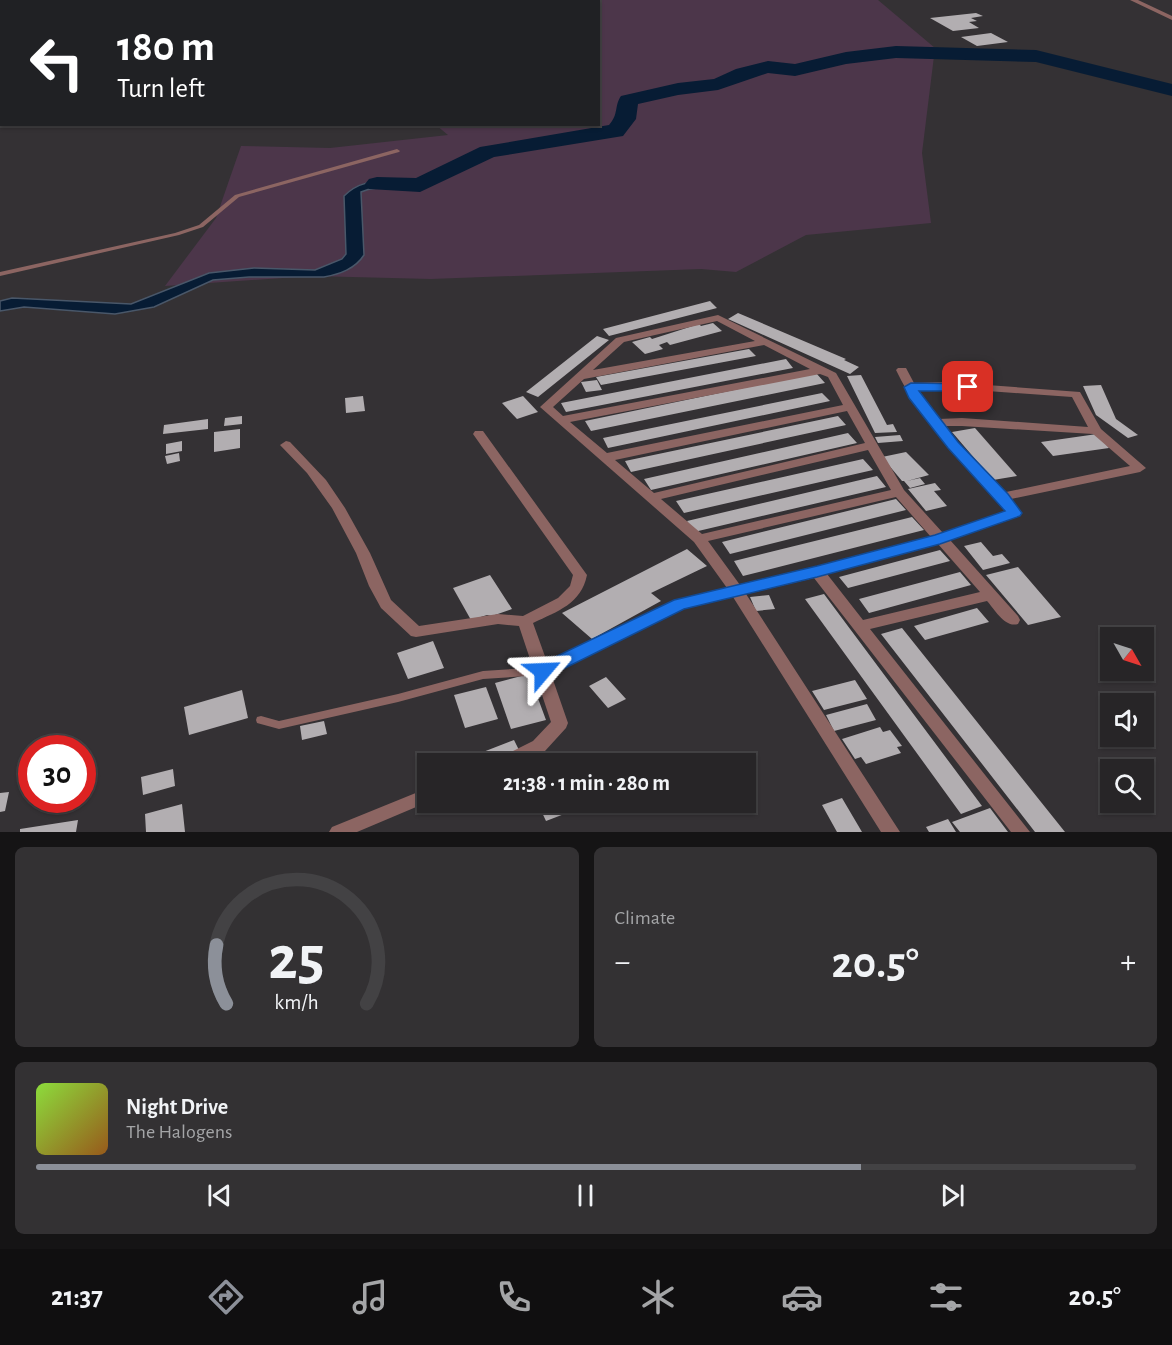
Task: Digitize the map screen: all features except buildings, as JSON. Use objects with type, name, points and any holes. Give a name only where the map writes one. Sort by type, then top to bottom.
[{"type":"street","points":[[1133,0],[1172,18]]},
{"type":"street","points":[[891,832],[737,591],[699,539],[546,407],[620,340],[718,318],[832,375],[899,492],[1013,620]]},
{"type":"street","points":[[580,376],[765,342]]},
{"type":"street","points":[[560,420],[821,370]]},
{"type":"street","points":[[543,671],[680,604],[817,572],[940,538],[1014,513],[1003,497],[953,445],[914,395],[902,370]]},
{"type":"street","points":[[911,387],[946,385],[1076,394],[1096,431],[1140,468],[1003,497]]},
{"type":"street","points":[[604,458],[851,407]]},
{"type":"street","points":[[938,423],[962,422],[1096,431]]},
{"type":"street","points":[[286,445],[312,468],[340,507],[384,601],[394,615],[416,632],[498,619],[525,621],[563,602],[577,588],[580,575],[479,434]]},
{"type":"street","points":[[650,498],[872,445]]},
{"type":"street","points":[[699,539],[899,492]]},
{"type":"street","points":[[817,572],[1021,832]]},
{"type":"street","points":[[860,626],[989,595]]},
{"type":"street","points":[[525,621],[560,723],[539,746],[525,753]]},
{"type":"street","points":[[338,832],[417,800]]},
{"type":"lane","points":[[0,274],[177,234],[201,226],[237,196],[397,151]]},
{"type":"lane","points":[[261,720],[279,724],[398,698],[483,675],[543,671]]},
{"type":"shaded area","points":[[600,0],[878,0],[935,48],[922,153],[931,223],[806,235],[736,272],[701,269],[431,279],[312,276],[165,286],[216,218],[241,146],[330,148],[448,135],[437,126],[600,126]]},
{"type":"water","points":[[392,180],[414,182],[420,185],[406,188],[376,188],[361,192],[364,255],[352,267],[341,272],[324,277],[249,277],[213,280],[154,307],[115,314],[24,307],[0,311],[0,301],[12,298],[131,304],[209,273],[254,268],[315,270],[342,259],[346,254],[344,196],[360,185]]},
{"type":"waterway","points":[[377,184],[420,185],[488,152],[585,134],[615,131],[626,119],[628,100],[678,89],[718,84],[743,73],[768,67],[795,70],[846,58],[896,52],[1036,56],[1172,90]]},
{"type":"route","points":[[543,671],[680,604],[817,572],[940,538],[1014,513],[1003,497],[953,445],[914,395],[911,387],[946,385],[968,387]]}]
